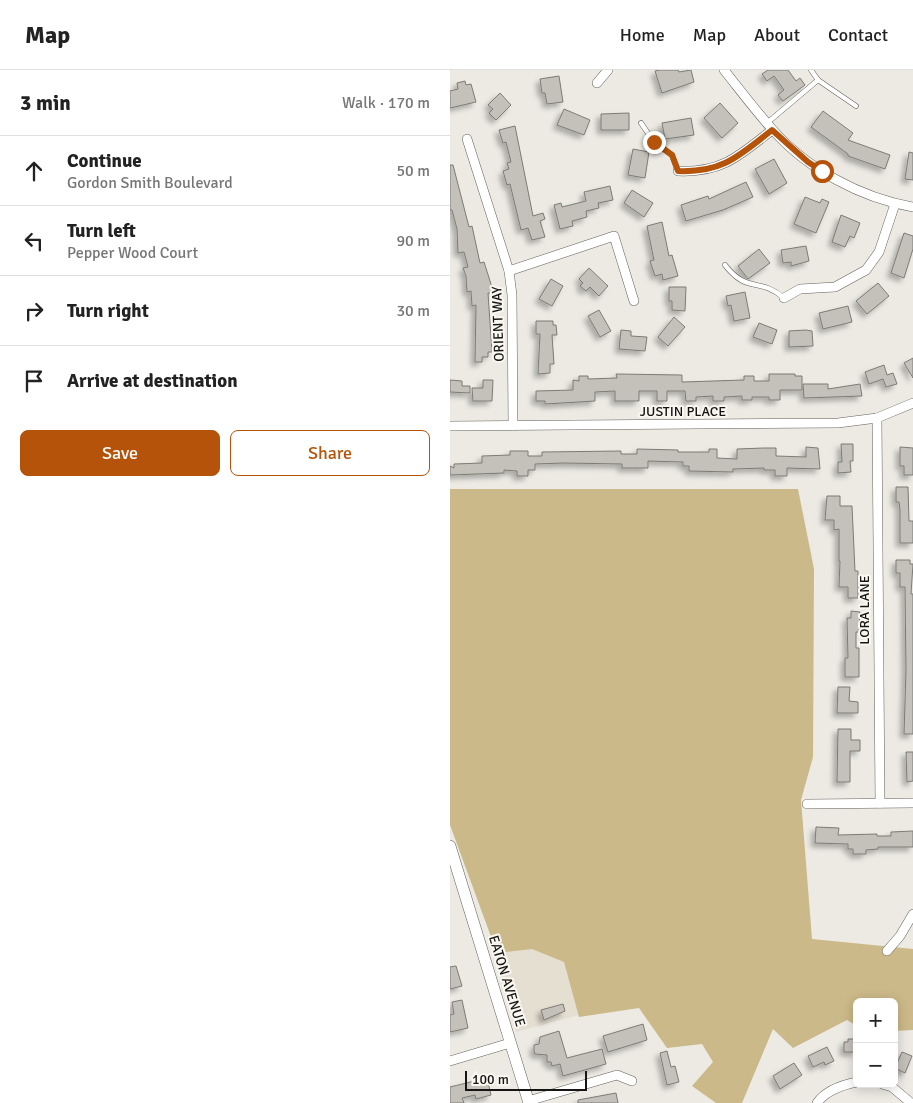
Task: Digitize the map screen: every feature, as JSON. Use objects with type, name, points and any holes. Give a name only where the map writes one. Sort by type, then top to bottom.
[{"type":"street","points":[[597,82],[608,70]]},
{"type":"street","points":[[724,70],[770,127],[808,162],[858,191],[895,204],[913,207]]},
{"type":"street","points":[[678,171],[699,172],[718,168],[731,162],[770,127]]},
{"type":"street","name":"ORIENT WAY","points":[[466,139],[509,271],[512,295],[513,426]]},
{"type":"street","points":[[784,298],[800,288],[835,287],[866,270],[879,252],[895,204]]},
{"type":"street","points":[[509,271],[614,236],[634,301]]},
{"type":"street","name":"JUSTIN PLACE","points":[[450,426],[838,423],[876,418],[913,403]]},
{"type":"street","name":"LORA LANE","points":[[876,418],[880,802]]},
{"type":"street","points":[[807,804],[913,803]]},
{"type":"street","name":"EATON AVENUE","points":[[450,846],[529,1102]]},
{"type":"street","points":[[887,951],[900,936],[913,914]]},
{"type":"street","points":[[450,1061],[510,1043]]},
{"type":"street","points":[[529,1102],[617,1075],[632,1081]]},
{"type":"street","points":[[817,1103],[821,1097],[842,1085],[853,1083]]},
{"type":"street","points":[[893,1088],[911,1103]]},
{"type":"lane","points":[[811,70],[818,80],[856,106]]},
{"type":"lane","points":[[770,127],[818,80]]},
{"type":"lane","points":[[641,122],[654,142],[672,155],[678,171]]},
{"type":"lane","points":[[725,265],[741,282],[773,288],[784,298]]},
{"type":"shaded area","points":[[450,489],[798,489],[814,569],[813,757],[801,800],[812,939],[913,949],[913,1030],[898,1031],[898,998],[853,998],[853,1024],[847,1020],[793,1048],[773,1029],[742,1103],[716,1103],[692,1086],[713,1062],[702,1044],[667,1048],[639,1008],[579,1017],[564,962],[532,949],[497,953],[450,825]]},
{"type":"shaded area","points":[[562,933],[583,1014],[516,1032],[494,951]]},
{"type":"building","points":[[678,70],[679,72],[691,70],[694,82],[662,93],[655,71]]},
{"type":"building","points":[[768,70],[788,70],[796,81],[800,78],[805,85],[783,101],[778,95],[784,90],[774,76],[767,81],[762,74]]},
{"type":"building","points":[[559,76],[563,102],[547,104],[545,93],[542,93],[540,79]]},
{"type":"building","points":[[465,81],[466,85],[471,84],[476,102],[450,108],[450,91],[458,89],[457,83]]},
{"type":"building","points":[[500,93],[511,105],[496,120],[489,113],[493,109],[488,105]]},
{"type":"building","points":[[720,103],[738,123],[722,138],[704,118]]},
{"type":"building","points":[[564,109],[590,120],[584,135],[557,125]]},
{"type":"building","points":[[823,111],[853,133],[848,140],[890,155],[885,169],[848,156],[848,154],[811,127]]},
{"type":"building","points":[[629,113],[629,130],[601,130],[601,114]]},
{"type":"building","points":[[691,118],[694,135],[665,139],[662,123]]},
{"type":"building","points":[[515,126],[533,216],[543,213],[545,219],[540,221],[545,237],[532,240],[528,228],[521,230],[510,184],[507,185],[503,171],[509,169],[507,163],[511,162],[506,142],[503,143],[499,130]]},
{"type":"building","points":[[633,149],[649,152],[645,178],[628,175]]},
{"type":"building","points":[[909,152],[913,153],[913,180],[905,179]]},
{"type":"building","points":[[774,159],[787,183],[769,194],[755,169]]},
{"type":"building","points":[[450,165],[453,165],[469,227],[472,226],[480,263],[484,262],[491,284],[492,293],[488,293],[492,352],[488,352],[488,357],[482,357],[482,362],[475,362],[476,305],[472,306],[471,291],[467,292],[466,276],[463,268],[468,267],[464,252],[458,253],[457,229],[452,210],[450,210]]},
{"type":"building","points":[[746,182],[753,197],[723,210],[686,221],[681,205],[708,196],[709,199]]},
{"type":"building","points":[[610,186],[613,200],[598,203],[599,208],[586,211],[587,217],[572,221],[573,226],[560,229],[554,205],[561,203],[562,207],[586,201],[584,192]]},
{"type":"building","points":[[632,190],[653,203],[644,217],[624,203]]},
{"type":"building","points":[[805,197],[820,203],[822,199],[829,202],[816,233],[794,224]]},
{"type":"building","points":[[841,215],[860,223],[854,238],[850,236],[845,247],[832,242]]},
{"type":"building","points":[[662,222],[669,256],[672,255],[678,276],[663,280],[662,274],[655,276],[650,261],[654,260],[647,226]]},
{"type":"building","points":[[904,233],[913,236],[913,249],[904,278],[891,273]]},
{"type":"building","points":[[806,246],[809,261],[791,266],[791,262],[783,263],[781,250]]},
{"type":"building","points":[[759,249],[770,263],[748,279],[738,266]]},
{"type":"building","points":[[589,268],[608,286],[599,296],[590,287],[586,291],[580,286],[583,283],[579,279]]},
{"type":"building","points":[[551,279],[563,286],[552,306],[539,299]]},
{"type":"building","points":[[878,283],[889,296],[867,314],[856,301]]},
{"type":"building","points":[[669,287],[686,287],[685,311],[672,310],[672,301],[669,301]]},
{"type":"building","points":[[745,292],[750,318],[734,321],[731,305],[728,306],[726,296]]},
{"type":"building","points":[[848,306],[852,322],[823,329],[819,313]]},
{"type":"building","points":[[599,310],[611,331],[600,337],[588,316]]},
{"type":"building","points":[[674,317],[685,327],[668,346],[658,337]]},
{"type":"building","points":[[536,321],[553,321],[553,325],[556,325],[557,335],[552,335],[554,364],[550,364],[550,373],[538,374],[540,334],[536,334]]},
{"type":"building","points":[[759,323],[777,330],[772,344],[753,337]]},
{"type":"building","points":[[621,330],[631,331],[631,336],[647,337],[645,351],[619,349]]},
{"type":"building","points":[[789,331],[812,331],[813,346],[789,347]]},
{"type":"building","points":[[913,358],[913,378],[904,363]]},
{"type":"building","points":[[884,365],[887,375],[893,373],[897,384],[886,387],[883,379],[869,384],[865,372]]},
{"type":"building","points":[[616,374],[682,375],[682,382],[744,380],[744,376],[754,376],[754,381],[769,381],[769,374],[795,374],[795,376],[802,376],[802,390],[780,390],[780,400],[769,400],[769,397],[752,397],[752,400],[742,400],[742,396],[724,397],[724,401],[713,401],[713,396],[696,397],[696,401],[686,401],[685,391],[667,391],[667,401],[657,401],[657,391],[639,391],[639,401],[615,401],[615,391],[595,392],[595,401],[545,404],[545,401],[536,401],[536,391],[573,390],[573,380],[579,381],[579,376],[588,376],[588,379],[617,378]]},
{"type":"building","points":[[450,380],[462,381],[462,386],[470,386],[470,393],[450,392]]},
{"type":"building","points":[[483,380],[493,380],[492,401],[473,401],[472,388],[483,388]]},
{"type":"building","points":[[803,384],[828,384],[828,389],[860,384],[862,396],[804,398]]},
{"type":"building","points":[[841,444],[853,444],[853,461],[850,461],[851,472],[838,473],[838,462],[842,462]]},
{"type":"building","points":[[806,447],[818,448],[820,469],[787,468],[787,476],[775,476],[775,470],[764,470],[764,468],[733,469],[733,472],[689,471],[689,466],[683,466],[683,462],[648,461],[648,468],[622,468],[622,464],[535,464],[535,470],[528,470],[528,476],[517,476],[517,471],[504,470],[504,473],[450,475],[450,466],[454,468],[454,464],[482,463],[482,456],[510,455],[510,451],[528,451],[528,456],[542,456],[542,452],[621,451],[621,454],[637,454],[637,449],[709,452],[709,449],[717,449],[717,458],[737,459],[737,449],[764,448],[776,448],[776,456],[806,457]]},
{"type":"building","points":[[900,447],[913,448],[913,475],[904,475],[904,466],[900,466]]},
{"type":"building","points":[[896,487],[908,487],[909,521],[913,521],[913,543],[900,543],[900,510],[899,502],[896,502]]},
{"type":"building","points":[[827,496],[840,496],[840,506],[852,506],[855,571],[858,571],[858,598],[848,598],[848,587],[839,587],[839,529],[834,530],[834,520],[825,520]]},
{"type":"building","points":[[896,560],[910,560],[910,564],[913,564],[911,594],[913,594],[913,734],[904,734],[906,671],[905,587],[900,587],[900,573],[896,573]]},
{"type":"building","points":[[851,611],[860,612],[859,632],[856,632],[856,648],[859,648],[859,677],[845,677],[845,658],[848,658],[847,618],[851,618]]},
{"type":"building","points":[[838,687],[850,687],[849,701],[858,702],[858,713],[837,713]]},
{"type":"building","points":[[838,729],[851,729],[851,740],[860,740],[860,751],[850,751],[850,782],[837,782]]},
{"type":"building","points":[[906,752],[913,752],[913,781],[907,782]]},
{"type":"building","points":[[816,827],[839,828],[838,835],[877,834],[877,836],[891,836],[891,832],[913,831],[913,847],[878,847],[878,849],[866,850],[866,854],[853,854],[853,849],[848,849],[848,844],[815,843]]},
{"type":"building","points":[[456,966],[462,986],[450,989],[450,967]]},
{"type":"building","points":[[462,1000],[468,1028],[450,1032],[450,1015],[454,1014],[452,1002]]},
{"type":"building","points":[[563,1004],[565,1011],[544,1020],[541,1010]]},
{"type":"building","points":[[643,1024],[647,1040],[608,1052],[603,1036]]},
{"type":"building","points":[[559,1031],[567,1058],[602,1049],[606,1064],[563,1076],[560,1064],[552,1066],[551,1062],[547,1062],[547,1055],[535,1054],[534,1051],[534,1045],[539,1044],[540,1037]]},
{"type":"building","points":[[848,1039],[853,1039],[853,1052],[844,1052],[844,1042],[848,1042]]},
{"type":"building","points":[[827,1047],[834,1061],[825,1065],[824,1062],[813,1067],[808,1056]]},
{"type":"building","points":[[667,1051],[671,1067],[675,1066],[679,1082],[667,1085],[660,1053]]},
{"type":"building","points":[[902,1052],[912,1056],[905,1073],[898,1070],[898,1061]]},
{"type":"building","points":[[794,1063],[802,1075],[780,1089],[773,1076]]},
{"type":"building","points":[[487,1078],[491,1095],[476,1099],[475,1095],[462,1098],[464,1103],[450,1103],[450,1087]]},
{"type":"building","points":[[616,1093],[618,1103],[578,1103],[578,1100]]},
{"type":"route","points":[[654,142],[672,155],[678,171],[699,172],[718,168],[731,162],[772,130],[808,162],[822,171]]}]
